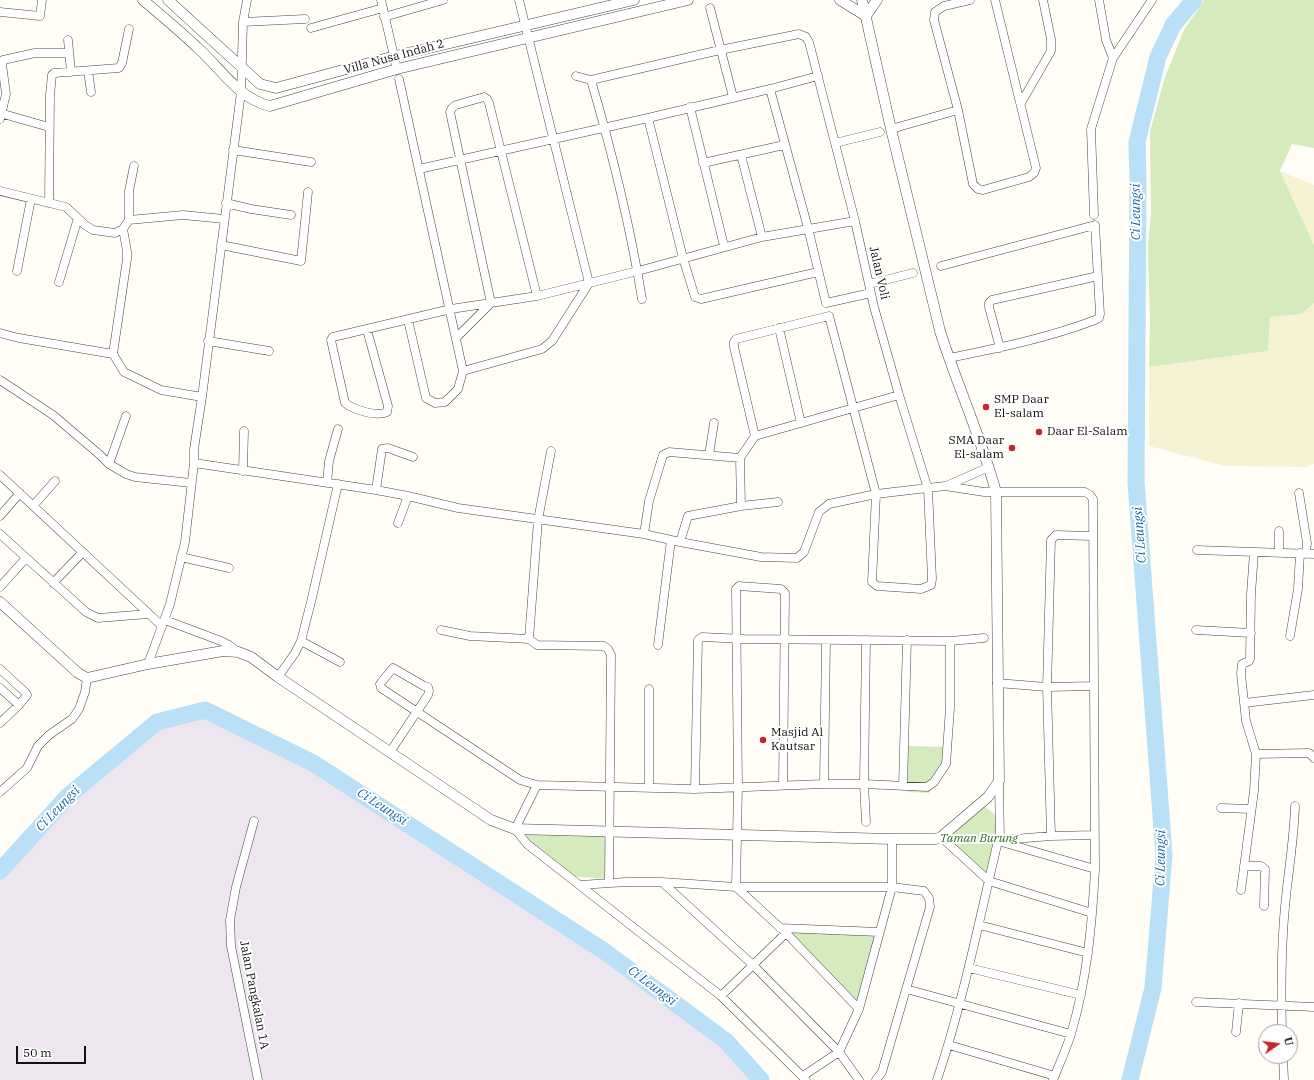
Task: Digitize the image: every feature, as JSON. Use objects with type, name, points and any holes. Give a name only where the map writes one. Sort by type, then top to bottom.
[{"type":"street","points":[[0,12],[40,16],[42,0]]},
{"type":"street","name":"Villa Nusa Indah 2","points":[[143,0],[199,49],[241,92],[253,100],[270,106],[397,69],[688,0]]},
{"type":"street","name":"Villa Nusa Indah 2","points":[[168,0],[260,84],[276,88],[395,56],[634,0]]},
{"type":"street","points":[[148,664],[170,604],[185,542],[194,463],[194,449],[241,92],[243,22],[246,0]]},
{"type":"street","points":[[310,28],[383,8],[443,0]]},
{"type":"street","points":[[463,370],[542,348],[547,345],[552,341],[589,283],[527,38],[519,0]]},
{"type":"street","points":[[840,0],[866,16]]},
{"type":"street","points":[[862,0],[891,129],[940,331],[948,358],[989,467],[996,492],[999,841],[969,968],[958,1004],[949,1045],[938,1080]]},
{"type":"street","points":[[866,16],[877,0]]},
{"type":"street","points":[[970,0],[944,6],[935,12],[934,20],[958,110],[973,184],[978,189],[984,190],[1029,176],[1035,171],[1036,168],[995,0]]},
{"type":"street","points":[[1021,103],[1050,51],[1051,39],[1043,0]]},
{"type":"street","points":[[1099,0],[1106,40],[1113,58]]},
{"type":"street","points":[[1094,215],[1091,129],[1113,58],[1152,0]]},
{"type":"street","points":[[383,8],[397,69]]},
{"type":"street","points":[[710,8],[732,98]]},
{"type":"street","points":[[243,22],[305,19]]},
{"type":"street","points":[[49,203],[49,127],[52,76],[54,73],[114,69],[121,66],[129,29]]},
{"type":"street","name":"Jalan Voli","points":[[576,76],[591,80],[720,50],[799,34],[806,37],[809,42],[855,221],[871,293],[899,395],[928,489],[932,579],[930,585],[921,589],[877,586],[873,583],[876,494]]},
{"type":"street","points":[[68,40],[71,72]]},
{"type":"street","points":[[49,127],[0,115],[6,94],[2,64],[3,60],[36,53],[69,53]]},
{"type":"street","points":[[88,71],[90,92]]},
{"type":"street","points":[[419,169],[648,118],[818,76]]},
{"type":"street","points":[[399,79],[451,309],[463,370],[458,389],[445,402],[435,404],[426,398],[408,320]]},
{"type":"street","points":[[591,80],[605,127],[638,271],[642,300]]},
{"type":"street","points":[[770,89],[784,145],[808,228],[826,304],[871,293]]},
{"type":"street","points":[[490,303],[450,112],[456,105],[484,97],[489,103],[502,151],[537,296]]},
{"type":"street","points":[[690,107],[724,246]]},
{"type":"street","points":[[891,129],[958,110]]},
{"type":"street","points":[[648,118],[694,296],[698,299],[818,272]]},
{"type":"street","points":[[835,143],[880,132]]},
{"type":"street","points":[[703,163],[784,145]]},
{"type":"street","points":[[233,150],[311,162]]},
{"type":"street","points":[[741,155],[762,236]]},
{"type":"street","points":[[0,191],[66,207],[93,230],[116,233],[123,229],[129,220],[129,191],[134,166]]},
{"type":"street","points":[[221,246],[301,261],[308,192]]},
{"type":"street","points":[[17,271],[31,198]]},
{"type":"street","points":[[226,203],[251,209],[291,215]]},
{"type":"street","points":[[129,220],[183,215],[224,219]]},
{"type":"street","points":[[58,282],[78,218]]},
{"type":"street","points":[[367,330],[388,406],[387,412],[380,414],[371,413],[349,406],[345,403],[331,340],[333,337],[451,309],[537,296],[638,271],[762,236],[855,221]]},
{"type":"street","points":[[941,266],[1094,225],[1100,314],[1098,318],[1072,329],[1000,348],[948,358]]},
{"type":"street","points":[[123,229],[127,259],[113,354],[124,372],[161,390],[202,397]]},
{"type":"street","points":[[869,284],[914,273]]},
{"type":"street","points":[[1000,348],[989,307],[989,303],[992,300],[1098,276]]},
{"type":"street","points":[[457,337],[490,303]]},
{"type":"street","points":[[755,436],[734,342],[736,339],[829,316],[876,494]]},
{"type":"street","points":[[779,328],[801,423]]},
{"type":"street","points":[[0,333],[19,338],[113,354]]},
{"type":"street","points":[[208,341],[269,351]]},
{"type":"street","points":[[0,380],[53,415],[109,464],[126,474],[135,477],[191,483]]},
{"type":"street","points":[[741,506],[740,458],[755,436],[899,395]]},
{"type":"street","points":[[109,464],[126,416]]},
{"type":"street","points":[[709,455],[714,423]]},
{"type":"street","points":[[327,483],[329,462],[338,429]]},
{"type":"street","points":[[243,471],[244,430]]},
{"type":"street","points":[[376,490],[382,449],[388,448],[413,457]]},
{"type":"street","points":[[529,640],[538,520],[551,451]]},
{"type":"street","points":[[644,534],[649,501],[663,455],[669,452],[740,458]]},
{"type":"street","points":[[194,463],[376,490],[458,508],[644,534],[760,557],[797,558],[804,552],[819,512],[829,504],[876,494],[945,486],[989,467]]},
{"type":"street","points":[[0,475],[148,614],[164,623],[221,641],[238,652],[251,657],[278,677],[491,820],[515,829],[609,830],[892,839],[936,839],[941,837],[988,797],[999,781]]},
{"type":"street","points":[[33,506],[55,481]]},
{"type":"street","points":[[278,677],[295,653],[301,641],[338,484]]},
{"type":"street","points":[[945,486],[984,492],[1085,492],[1088,493],[1093,499],[1095,869],[1088,953],[1081,995],[1071,1034],[1054,1078],[949,1045]]},
{"type":"street","points":[[0,516],[20,493]]},
{"type":"street","points":[[1290,636],[1298,589],[1310,543],[1300,493]]},
{"type":"street","points":[[398,523],[408,496]]},
{"type":"street","points":[[680,542],[688,516],[741,506],[778,502]]},
{"type":"street","points":[[1278,552],[1279,530]]},
{"type":"street","points":[[0,534],[86,612],[98,618],[148,614]]},
{"type":"street","points":[[1051,836],[1047,687],[1051,540],[1056,535],[1092,536]]},
{"type":"street","points":[[658,645],[671,540]]},
{"type":"street","points":[[1197,550],[1307,553]]},
{"type":"street","points":[[54,583],[82,552]]},
{"type":"street","points":[[1241,890],[1256,754],[1249,733],[1241,674],[1243,663],[1249,661],[1250,659],[1254,552]]},
{"type":"street","points":[[182,557],[229,568]]},
{"type":"street","points":[[0,587],[26,558]]},
{"type":"street","points":[[783,785],[785,639],[784,593],[781,589],[740,586],[736,589],[738,786],[736,887],[783,930],[859,1009]]},
{"type":"street","points":[[0,602],[67,664],[78,673],[88,678],[148,664],[223,651],[238,652]]},
{"type":"street","points":[[441,630],[470,636],[529,640],[537,645],[604,646],[608,648],[610,655],[609,883]]},
{"type":"street","points":[[1196,630],[1251,633]]},
{"type":"street","points":[[695,789],[698,640],[704,637],[737,639],[950,641],[984,638]]},
{"type":"street","points":[[824,784],[826,640]]},
{"type":"street","points":[[866,640],[864,784],[866,822]]},
{"type":"street","points":[[903,786],[907,640]]},
{"type":"street","points":[[301,641],[340,662]]},
{"type":"street","points":[[390,752],[417,711],[428,695],[429,691],[428,688],[395,669],[392,669],[380,684],[381,688],[417,711],[520,780],[537,786],[695,789],[738,786],[824,784],[929,786],[934,782],[946,764],[950,708],[950,641]]},
{"type":"street","points":[[0,669],[26,693],[26,698],[0,724]]},
{"type":"street","points":[[0,792],[27,768],[38,746],[49,735],[72,719],[79,709],[88,678]]},
{"type":"street","points":[[997,683],[1047,687],[1094,686]]},
{"type":"street","points":[[0,688],[19,705]]},
{"type":"street","points":[[649,689],[649,788]]},
{"type":"street","points":[[1244,703],[1314,695]]},
{"type":"street","points":[[1256,754],[1309,753],[1314,758]]},
{"type":"street","points":[[515,829],[537,786]]},
{"type":"street","points":[[1282,1024],[1281,987],[1285,906],[1295,829],[1295,806]]},
{"type":"street","points":[[1221,808],[1251,809]]},
{"type":"street","name":"Jalan Pangkalan 1A","points":[[254,821],[236,888],[230,920],[231,946],[258,1080]]},
{"type":"street","points":[[515,829],[527,844],[721,996],[805,1078],[839,1052],[859,1009],[892,887],[892,839]]},
{"type":"street","points":[[999,841],[1051,836],[1095,835]]},
{"type":"street","points":[[941,837],[989,881],[1092,913]]},
{"type":"street","points":[[999,841],[1095,869]]},
{"type":"street","points":[[1244,866],[1261,866],[1266,868],[1264,906]]},
{"type":"street","points":[[580,885],[662,882],[736,887],[892,887],[921,890],[927,894],[930,907],[882,1072],[876,1080]]},
{"type":"street","points":[[662,882],[754,965],[839,1052],[859,1080]]},
{"type":"street","points":[[979,925],[1088,953]]},
{"type":"street","points":[[721,996],[754,965],[783,930]]},
{"type":"street","points":[[783,930],[879,932]]},
{"type":"street","points":[[969,968],[1081,995]]},
{"type":"street","points":[[906,989],[1071,1034]]},
{"type":"street","points":[[1196,1002],[1314,1007]]},
{"type":"street","points":[[1236,1032],[1239,1003]]},
{"type":"street","points":[[1283,1064],[1284,1080]]},
{"type":"shaded area","points":[[1280,171],[1314,185],[1314,245]]},
{"type":"shaded area","points":[[1314,303],[1314,464],[1307,467],[1225,466],[1149,446],[1149,367],[1268,351],[1270,317],[1302,314]]},
{"type":"shaded area","points":[[205,710],[306,760],[604,951],[726,1041],[761,1080],[0,1080],[0,869],[68,796],[157,722]]},
{"type":"green space","points":[[1204,0],[1314,0],[1314,148],[1292,144],[1280,171],[1314,245],[1314,303],[1302,314],[1270,317],[1268,351],[1149,367],[1150,321],[1148,246],[1151,214],[1150,131],[1165,77],[1184,30]]},
{"type":"green space","points":[[907,746],[951,747],[951,765],[929,793],[908,792]]},
{"type":"green space","name":"Taman Burung","points":[[982,805],[1003,820],[990,884],[949,839]]},
{"type":"green space","points":[[527,833],[610,833],[609,879],[568,876],[527,844]]},
{"type":"green space","points":[[780,928],[879,932],[859,1009]]},
{"type":"waterway","name":"Ci Leungsi","points":[[1130,1080],[1153,988],[1164,855],[1136,482],[1137,142],[1158,57],[1173,25],[1194,0]]},
{"type":"waterway","name":"Ci Leungsi","points":[[0,871],[68,796],[157,722],[205,710],[313,763],[604,951],[726,1041],[761,1080]]},
{"type":"place","name":"SMP Daar El-salam","points":[[986,407]]},
{"type":"place","name":"Daar El-Salam","points":[[1039,432]]},
{"type":"place","name":"SMA Daar El-salam","points":[[1012,448]]},
{"type":"place","name":"Masjid Al Kautsar","points":[[763,740]]}]
